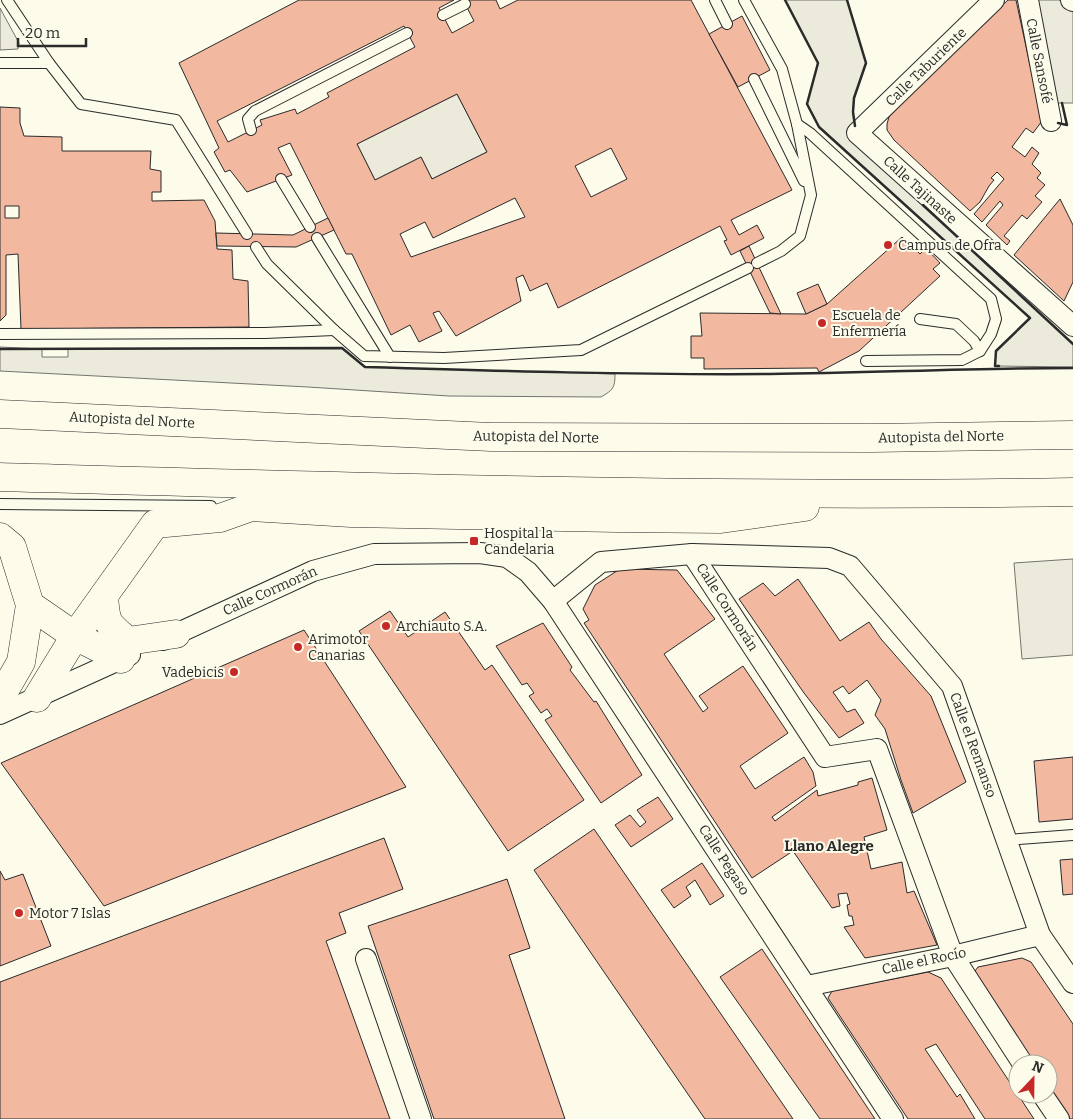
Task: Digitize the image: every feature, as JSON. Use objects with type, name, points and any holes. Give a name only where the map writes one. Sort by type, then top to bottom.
[{"type":"highway","name":"Autopista del Norte","points":[[0,414],[491,437],[872,438],[1073,436]]},
{"type":"highway","points":[[0,477],[221,483],[899,494],[1073,492]]},
{"type":"highway","points":[[37,698],[76,636],[154,524],[220,518],[251,507],[351,512],[721,519],[899,494]]},
{"type":"highway","points":[[0,537],[12,547],[30,605],[21,662],[6,688],[0,693]]},
{"type":"highway","points":[[104,596],[105,619],[115,631],[128,641],[176,634]]},
{"type":"highway","points":[[30,605],[76,636],[121,659]]},
{"type":"street","name":"Calle Taburiente","points":[[857,134],[994,0]]},
{"type":"street","name":"Calle Sansofé","points":[[1028,0],[1051,122]]},
{"type":"street","name":"Calle Tajinaste","points":[[857,134],[1073,326]]},
{"type":"street","name":"Calle Cormorán","points":[[0,714],[313,571],[374,554],[480,553],[507,557],[528,572],[553,601],[601,562],[692,554],[825,757],[877,749],[953,956]]},
{"type":"street","name":"Calle el Remanso","points":[[692,554],[829,558],[850,566],[952,686],[1040,935],[1073,983]]},
{"type":"street","name":"Calle Pegaso","points":[[553,601],[894,1119]]},
{"type":"street","name":"Calle el Rocío","points":[[807,986],[953,956],[1040,935]]},
{"type":"street","points":[[953,956],[1017,1054]]},
{"type":"street","points":[[366,959],[421,1119]]},
{"type":"street","points":[[1049,1104],[1059,1119]]},
{"type":"lane","points":[[7,0],[49,63],[81,104],[176,120],[247,234]]},
{"type":"lane","points":[[715,0],[727,24]]},
{"type":"lane","points":[[256,247],[266,264],[334,330],[364,356],[444,358],[581,350],[780,251],[800,236],[811,195],[797,124],[782,69],[744,0]]},
{"type":"lane","points":[[443,15],[465,4]]},
{"type":"lane","points":[[251,130],[248,119],[255,112],[407,33]]},
{"type":"lane","points":[[0,63],[49,63]]},
{"type":"lane","points":[[754,79],[811,195]]},
{"type":"lane","points":[[797,124],[818,140],[991,299],[996,319],[991,334],[980,351],[962,360],[866,361]]},
{"type":"lane","points":[[280,179],[310,227]]},
{"type":"lane","points":[[317,238],[390,356]]},
{"type":"lane","points":[[920,319],[956,324],[974,341],[980,351]]},
{"type":"lane","points":[[0,334],[265,333],[334,330]]},
{"type":"lane","points":[[0,504],[251,507]]},
{"type":"lane","points":[[351,512],[375,523],[403,524]]},
{"type":"lane","points":[[478,526],[556,517]]},
{"type":"lane","points":[[1007,840],[1073,835]]},
{"type":"shaded area","points":[[785,0],[847,0],[866,63],[854,98],[854,124],[873,159],[1073,344],[1073,367],[995,366],[996,351],[1030,318],[819,127],[807,104],[818,63]]},
{"type":"shaded area","points":[[1037,0],[1059,0],[1073,8],[1073,103],[1054,103]]},
{"type":"shaded area","points":[[0,8],[19,43],[18,49],[0,50]]},
{"type":"shaded area","points":[[457,94],[487,152],[432,179],[421,157],[375,180],[357,144]]},
{"type":"shaded area","points":[[0,347],[42,349],[42,357],[68,357],[68,349],[342,348],[365,367],[615,374],[615,379],[614,386],[601,397],[449,396],[0,371]]},
{"type":"shaded area","points":[[1073,559],[1073,655],[1022,659],[1014,563]]},
{"type":"building","points":[[299,0],[454,0],[439,8],[452,33],[474,21],[463,0],[496,0],[500,9],[518,0],[691,0],[792,190],[731,220],[739,235],[757,225],[764,238],[731,255],[724,241],[727,240],[720,226],[558,308],[547,283],[530,291],[523,275],[516,278],[521,301],[456,336],[439,311],[433,313],[442,331],[419,342],[410,325],[391,335],[352,254],[346,254],[290,143],[278,148],[292,175],[247,192],[230,170],[225,172],[214,152],[219,148],[179,63]],"holes":[[[404,26],[415,47],[327,93],[329,97],[297,114],[295,109],[260,120],[262,125],[228,142],[217,121]],[[457,94],[487,152],[432,179],[421,157],[375,180],[357,144]],[[611,148],[627,179],[591,197],[575,166]],[[515,198],[525,217],[411,257],[400,234],[425,222],[433,238]]]},
{"type":"building","points":[[1008,0],[1016,0],[1042,121],[1033,133],[1026,128],[1012,147],[1025,157],[1032,147],[1039,153],[1032,164],[1041,173],[1037,178],[1045,185],[1035,196],[1042,202],[1027,219],[1022,215],[1004,236],[1010,241],[1007,245],[986,225],[1003,205],[1000,201],[982,222],[974,214],[1004,179],[997,172],[991,178],[994,180],[980,202],[970,211],[894,140],[887,130],[887,124],[889,117],[937,67]]},
{"type":"building","points":[[742,16],[770,70],[738,87],[709,34]]},
{"type":"building","points":[[0,107],[20,108],[20,123],[24,136],[62,137],[62,151],[151,151],[150,169],[161,171],[161,192],[152,192],[152,201],[204,200],[215,221],[217,249],[232,250],[233,279],[248,281],[249,327],[21,329],[18,254],[6,255],[6,315],[0,321]],"holes":[[[5,206],[19,206],[19,218],[5,218]]]},
{"type":"building","points":[[1060,199],[1073,225],[1073,282],[1064,301],[1014,255]]},
{"type":"building","points":[[328,218],[334,230],[296,247],[217,246],[216,233],[293,235]]},
{"type":"building","points":[[902,237],[920,254],[926,248],[940,263],[933,269],[940,276],[859,351],[819,372],[817,368],[704,369],[704,358],[691,358],[691,336],[702,336],[700,313],[806,314],[827,304]]},
{"type":"building","points":[[749,246],[781,314],[770,313],[740,251]]},
{"type":"building","points":[[818,284],[827,304],[806,314],[797,293]]},
{"type":"building","points":[[620,569],[677,570],[715,619],[664,654],[703,712],[708,708],[699,696],[743,666],[788,733],[740,766],[755,789],[804,757],[813,772],[816,786],[772,817],[775,821],[817,790],[818,796],[858,785],[858,782],[872,778],[887,830],[864,837],[871,869],[902,862],[907,893],[914,891],[937,945],[865,958],[844,927],[854,925],[852,916],[849,916],[847,905],[850,904],[847,893],[838,894],[840,906],[832,908],[793,851],[752,878],[584,623],[589,620],[583,609],[595,585]]},
{"type":"building","points":[[798,579],[840,641],[869,622],[881,639],[931,696],[966,782],[913,813],[885,729],[875,715],[881,700],[867,680],[849,694],[843,686],[833,692],[847,712],[855,709],[864,723],[839,738],[804,693],[739,599],[763,583],[775,596]]},
{"type":"building","points":[[390,611],[408,637],[445,612],[485,670],[492,665],[584,800],[508,851],[359,631]]},
{"type":"building","points":[[543,623],[572,667],[570,670],[594,702],[596,701],[642,775],[601,803],[545,720],[552,716],[547,709],[541,713],[529,696],[534,693],[527,683],[522,685],[496,646]]},
{"type":"building","points":[[304,630],[406,787],[104,906],[1,763]]},
{"type":"building","points":[[1073,757],[1073,819],[1039,822],[1034,761]]},
{"type":"building","points":[[658,797],[673,819],[631,847],[615,825],[630,815],[640,827],[646,822],[637,810]]},
{"type":"building","points":[[594,829],[793,1119],[705,1119],[534,870]]},
{"type":"building","points":[[384,838],[403,889],[339,913],[346,933],[326,941],[390,1119],[0,1119],[0,982]]},
{"type":"building","points":[[1073,859],[1073,894],[1063,895],[1060,860]]},
{"type":"building","points":[[702,863],[724,896],[710,905],[695,880],[686,887],[691,896],[674,908],[661,890]]},
{"type":"building","name":"Motor 7 Islas","points":[[0,871],[5,880],[23,874],[51,946],[0,966]]},
{"type":"building","points":[[507,879],[530,948],[509,955],[565,1119],[434,1119],[368,926]]},
{"type":"building","points":[[762,949],[875,1119],[820,1119],[720,977]]},
{"type":"building","points":[[1022,958],[1031,962],[1073,1024],[1073,1119],[1067,1119],[1057,1104],[1058,1054],[1023,1054],[971,976],[978,967]]},
{"type":"building","points":[[928,972],[941,978],[1008,1080],[1008,1104],[1024,1104],[1034,1119],[985,1119],[936,1044],[925,1049],[957,1097],[960,1094],[975,1119],[908,1119],[828,998],[832,991]]},
{"type":"wall","points":[[785,0],[818,63],[807,104],[819,127],[1030,318],[996,351],[995,366],[999,366]]},
{"type":"wall","points":[[847,0],[866,63],[854,98],[855,126]]},
{"type":"wall","points":[[1058,123],[1067,125],[1062,103]]},
{"type":"wall","points":[[923,205],[1073,344]]},
{"type":"wall","points":[[0,349],[342,348],[365,367],[618,373],[770,374],[1073,368]]},
{"type":"place","name":"Campus de Ofra","points":[[888,245]]},
{"type":"place","name":"Escuela de Enfermería","points":[[822,323]]},
{"type":"place","name":"Hospital la Candelaria","points":[[474,541]]},
{"type":"place","name":"Archiauto S.A.","points":[[386,626]]},
{"type":"place","name":"Arimotor Canarias","points":[[298,647]]},
{"type":"place","name":"Vadebicis","points":[[234,672]]},
{"type":"place","name":"Motor 7 Islas","points":[[19,913]]},
{"type":"district","name":"Llano Alegre","points":[[829,846]]}]
